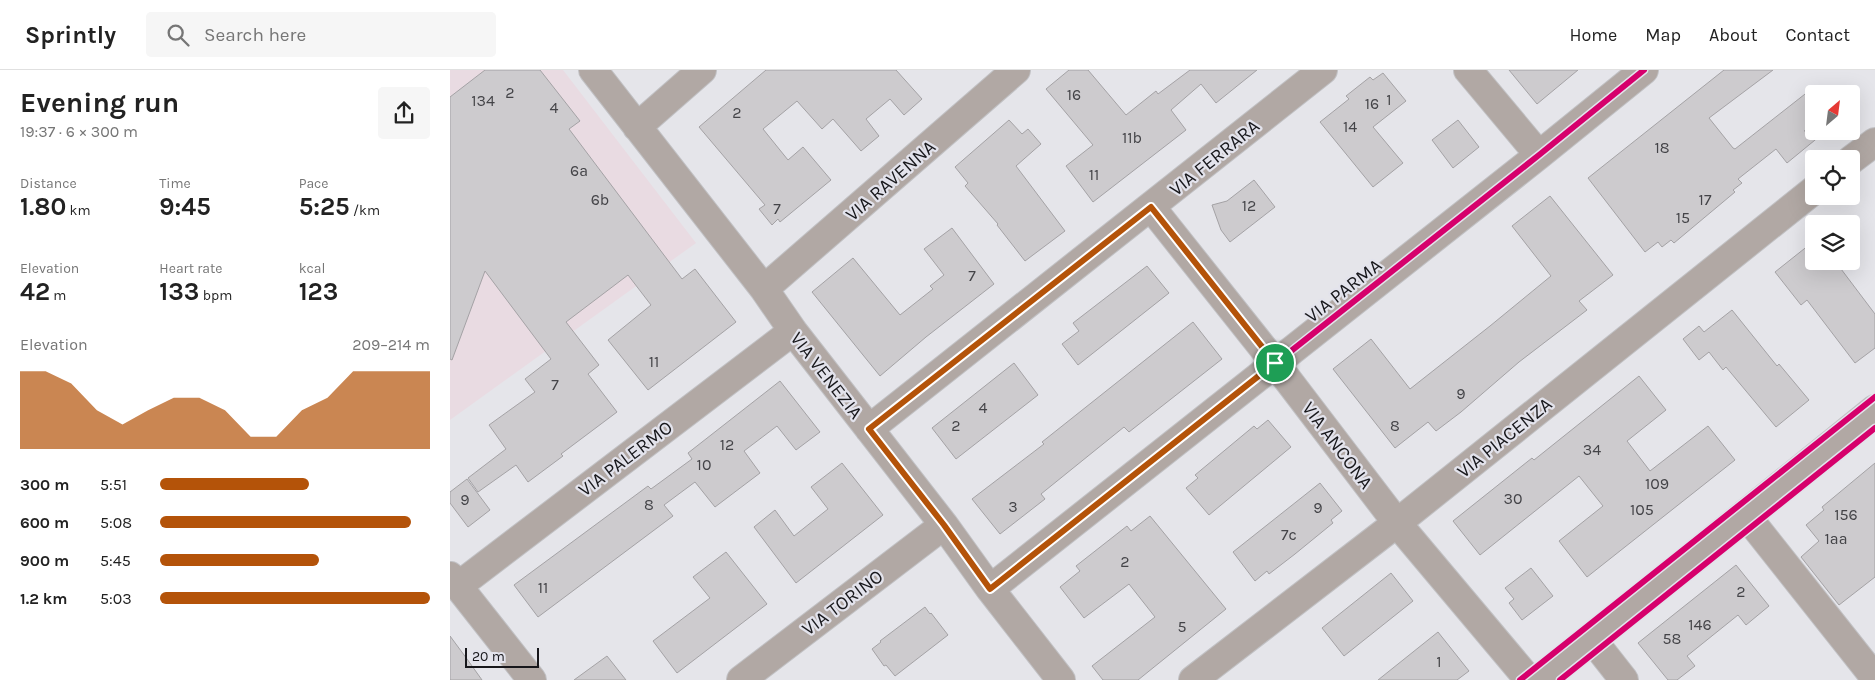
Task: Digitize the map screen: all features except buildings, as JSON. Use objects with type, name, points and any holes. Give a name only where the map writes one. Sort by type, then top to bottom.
[{"type":"street","name":"VIA VENEZIA","points":[[592,70],[764,289],[792,331],[944,525],[990,589],[1061,680]]},
{"type":"street","points":[[636,127],[702,70]]},
{"type":"street","name":"VIA RAVENNA","points":[[764,289],[1016,70]]},
{"type":"street","name":"VIA FERRARA","points":[[869,429],[1323,70]]},
{"type":"street","points":[[1468,70],[1539,155]]},
{"type":"street","name":"VIA PARMA","points":[[990,589],[1644,70]]},
{"type":"street","points":[[1860,153],[1875,142]]},
{"type":"street","name":"VIA PIACENZA","points":[[1193,680],[1397,523],[1805,197]]},
{"type":"street","name":"VIA ANCONA","points":[[1151,207],[1275,363],[1397,523],[1529,680]]},
{"type":"street","name":"VIA PALERMO","points":[[454,581],[792,331]]},
{"type":"street","points":[[1540,680],[1875,409]]},
{"type":"street","points":[[1745,514],[1875,678]]},
{"type":"street","name":"VIA TORINO","points":[[741,680],[944,525]]},
{"type":"street","points":[[454,581],[532,680]]},
{"type":"street","points":[[1591,638],[1624,680]]},
{"type":"shaded area","points":[[450,70],[563,70],[696,243],[450,420]]},
{"type":"cycle path","points":[[990,589],[1644,70]]},
{"type":"cycle path","points":[[1520,680],[1875,397]]},
{"type":"cycle path","points":[[1560,680],[1875,428]]},
{"type":"route","points":[[1151,207],[1275,363],[990,589],[944,525],[869,429],[1151,207]]}]
